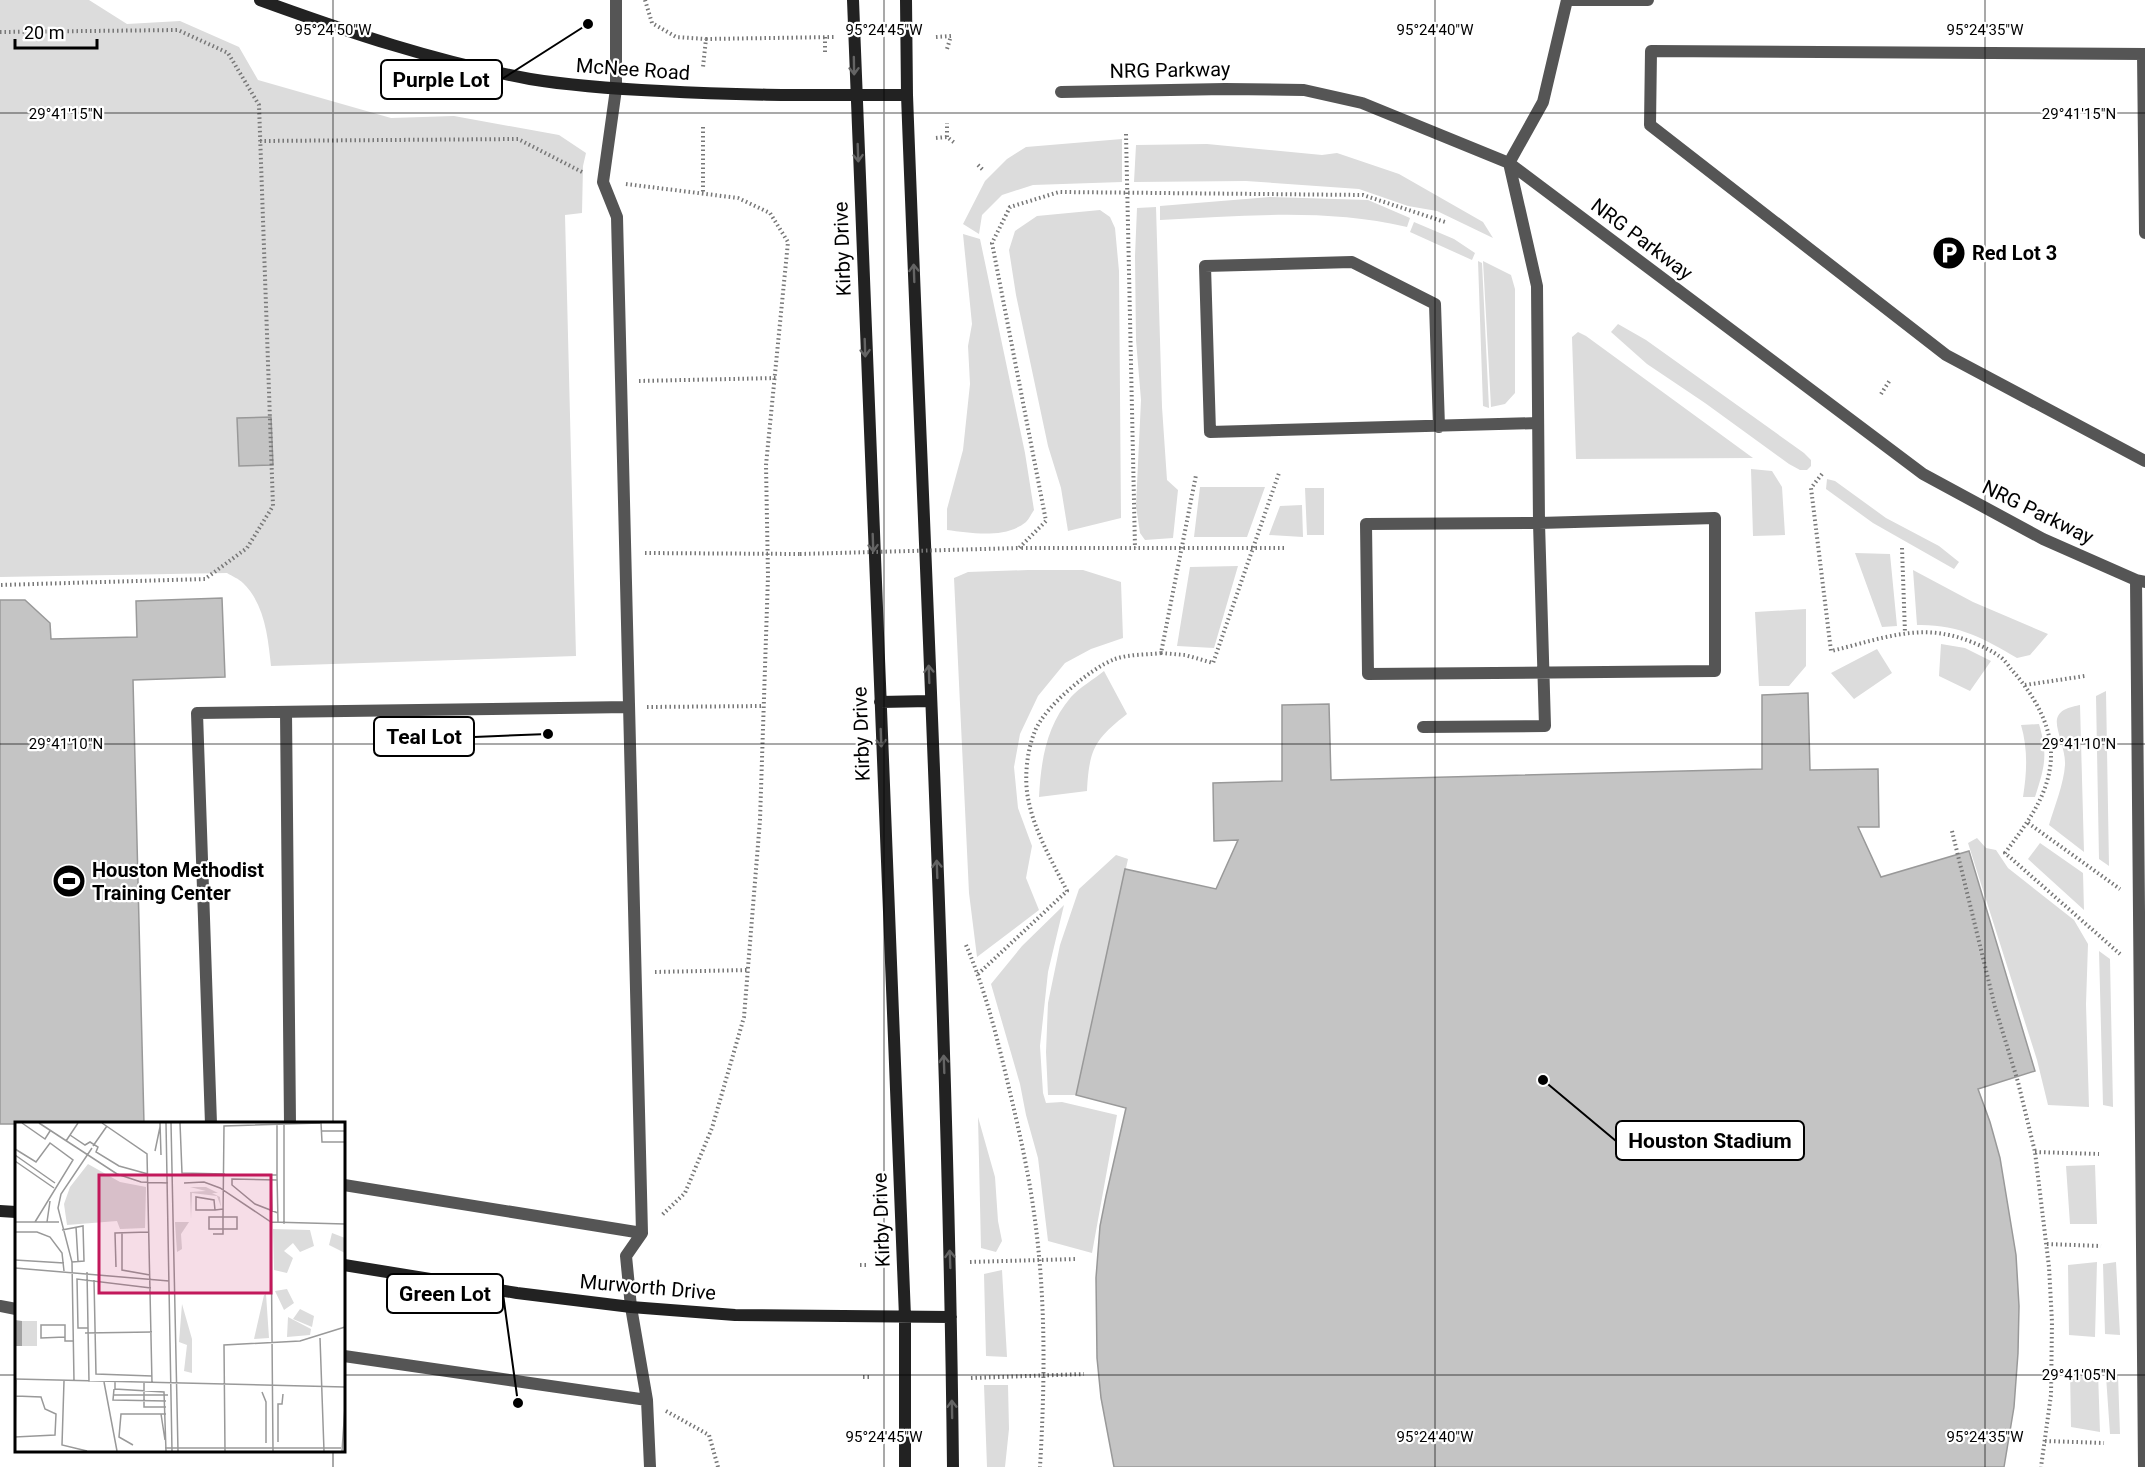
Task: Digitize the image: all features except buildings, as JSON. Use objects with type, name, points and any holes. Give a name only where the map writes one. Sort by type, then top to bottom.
[{"type":"main road","name":"McNee Road","points":[[260,0],[343,30],[451,62],[531,79],[616,89],[726,94],[907,95]]},
{"type":"main road","name":"Kirby Drive","points":[[853,0],[905,1317],[905,1467]]},
{"type":"main road","points":[[906,0],[907,95],[941,973],[953,1467]]},
{"type":"main road","points":[[880,702],[930,701]]},
{"type":"main road","points":[[0,1211],[15,1212]]},
{"type":"main road","name":"Murworth Drive","points":[[345,1265],[517,1293],[631,1307],[735,1315],[951,1317]]},
{"type":"lane","points":[[616,0],[616,89],[603,182],[617,218],[642,1233],[626,1256],[631,1307],[647,1400],[650,1467]]},
{"type":"lane","points":[[1423,727],[1545,726],[1539,523],[1537,286],[1509,163],[1543,102],[1567,0],[1648,0]]},
{"type":"lane","points":[[2145,233],[2144,54],[1651,51],[1650,125],[1946,355],[2145,461]]},
{"type":"lane","name":"NRG Parkway","points":[[1061,92],[1225,88],[1304,90],[1362,103],[1509,163],[1923,474],[2043,539],[2140,581]]},
{"type":"lane","points":[[1438,427],[1435,304],[1352,262],[1205,267],[1210,432],[1438,427],[1538,423]]},
{"type":"lane","points":[[1715,518],[1715,671],[1368,674],[1366,524],[1539,523],[1715,518]]},
{"type":"lane","points":[[2140,581],[2139,976],[2144,1467]]},
{"type":"lane","points":[[211,1122],[197,713],[630,707]]},
{"type":"lane","points":[[286,712],[290,1122]]},
{"type":"lane","points":[[345,1185],[642,1233]]},
{"type":"lane","points":[[0,1306],[15,1309]]},
{"type":"lane","points":[[345,1356],[647,1400]]},
{"type":"path","points":[[645,0],[652,23],[676,37],[706,39],[835,37]]},
{"type":"path","points":[[0,32],[178,30],[228,53],[259,105],[273,506],[247,548],[204,579],[0,585]]},
{"type":"path","points":[[936,37],[951,36],[947,49]]},
{"type":"path","points":[[825,37],[825,53]]},
{"type":"path","points":[[703,67],[706,39]]},
{"type":"path","points":[[947,123],[947,137]]},
{"type":"path","points":[[703,127],[703,193]]},
{"type":"path","points":[[1126,134],[1134,548]]},
{"type":"path","points":[[936,138],[947,137],[956,144]]},
{"type":"path","points":[[260,141],[519,139],[603,182],[738,198],[770,213],[788,242],[766,465],[768,554],[760,820],[744,1017],[712,1128],[685,1193],[642,1233]]},
{"type":"path","points":[[978,165],[984,171]]},
{"type":"path","points":[[1019,548],[1046,521],[992,243],[1010,207],[1059,192],[1363,195],[1445,222]]},
{"type":"path","points":[[622,381],[776,378]]},
{"type":"path","points":[[1881,394],[1890,380]]},
{"type":"path","points":[[978,974],[1067,891],[1035,824],[1027,796],[1028,759],[1035,729],[1061,696],[1087,674],[1116,659],[1161,653],[1185,655],[1213,663],[1279,473]]},
{"type":"path","points":[[1821,474],[1811,488],[1831,651],[1905,633],[1943,633],[1968,641],[1999,656],[2025,685],[2045,721],[2051,748],[2050,770],[2038,804],[2028,823],[2006,853],[2122,956],[2139,976]]},
{"type":"path","points":[[1161,653],[1196,475]]},
{"type":"path","points":[[626,553],[800,554],[1019,548],[1284,548]]},
{"type":"path","points":[[1902,548],[1905,633]]},
{"type":"path","points":[[2025,685],[2085,676]]},
{"type":"path","points":[[630,707],[764,706]]},
{"type":"path","points":[[2028,823],[2139,902]]},
{"type":"path","points":[[1952,831],[1995,1007],[2018,1082],[2035,1152],[2047,1244],[2052,1322],[2051,1395],[2041,1467]]},
{"type":"path","points":[[966,945],[978,974],[1004,1066],[1022,1141],[1034,1212],[1039,1259],[1043,1375],[1040,1467]]},
{"type":"path","points":[[636,973],[748,970]]},
{"type":"path","points":[[2035,1152],[2099,1154]]},
{"type":"path","points":[[2047,1244],[2101,1246]]},
{"type":"path","points":[[969,1262],[1077,1259]]},
{"type":"path","points":[[860,1265],[868,1265]]},
{"type":"path","points":[[970,1378],[1084,1374]]},
{"type":"path","points":[[863,1377],[871,1377]]},
{"type":"path","points":[[647,1400],[709,1435],[718,1467]]},
{"type":"path","points":[[2045,1440],[2104,1443]]},
{"type":"shaded area","points":[[0,0],[89,0],[127,24],[180,21],[239,47],[258,80],[391,118],[454,116],[559,135],[586,153],[583,166],[582,213],[565,215],[576,656],[271,666],[261,611],[243,583],[227,573],[0,577]]},
{"type":"shaded area","points":[[1122,139],[1122,182],[1033,185],[1002,195],[982,215],[979,234],[963,224],[985,181],[1007,159],[1026,147]]},
{"type":"shaded area","points":[[1207,144],[1322,155],[1337,153],[1399,174],[1483,222],[1493,238],[1437,211],[1408,206],[1359,189],[1246,181],[1134,182],[1136,145]]},
{"type":"shaded area","points":[[1270,197],[1368,200],[1410,218],[1407,227],[1376,221],[1315,215],[1254,215],[1160,220],[1160,206]]},
{"type":"shaded area","points":[[1156,207],[1162,407],[1167,480],[1178,490],[1173,538],[1145,540],[1140,533],[1136,506],[1141,400],[1136,340],[1135,256],[1137,208]]},
{"type":"shaded area","points":[[1100,210],[1110,217],[1115,228],[1119,271],[1121,518],[1068,531],[1061,488],[1048,446],[1016,295],[1009,250],[1015,231],[1037,216]]},
{"type":"shaded area","points":[[1414,222],[1454,239],[1475,253],[1472,260],[1410,232]]},
{"type":"shaded area","points":[[963,234],[980,239],[1025,453],[1034,510],[1026,522],[998,533],[947,530],[947,509],[963,450],[970,384],[968,346],[972,324]]},
{"type":"shaded area","points":[[1478,261],[1482,263],[1489,408],[1483,406]]},
{"type":"shaded area","points":[[1483,261],[1511,275],[1515,289],[1515,393],[1505,404],[1491,407]]},
{"type":"shaded area","points":[[1618,324],[1646,340],[1804,453],[1811,460],[1811,466],[1807,470],[1800,470],[1789,464],[1647,364],[1611,332]]},
{"type":"shaded area","points":[[1578,332],[1753,458],[1576,459],[1572,337]]},
{"type":"shaded area","points":[[1751,469],[1772,471],[1782,487],[1785,535],[1753,536]]},
{"type":"shaded area","points":[[1827,479],[1835,481],[1886,518],[1939,546],[1959,562],[1954,569],[1873,523],[1826,489]]},
{"type":"shaded area","points":[[1200,487],[1265,487],[1247,537],[1194,537]]},
{"type":"shaded area","points":[[1305,488],[1324,488],[1324,535],[1307,535]]},
{"type":"shaded area","points":[[1302,505],[1303,537],[1269,535],[1280,506]]},
{"type":"shaded area","points":[[1855,553],[1890,554],[1897,626],[1882,627]]},
{"type":"shaded area","points":[[1238,566],[1214,648],[1177,646],[1190,567]]},
{"type":"shaded area","points":[[1083,570],[1121,582],[1123,638],[1091,649],[1065,663],[1038,696],[1020,734],[1014,767],[1018,808],[1032,846],[1026,878],[1039,910],[977,957],[969,893],[954,578],[968,572]]},
{"type":"shaded area","points":[[1913,570],[1973,602],[2048,634],[2030,655],[2017,658],[1993,644],[1958,630],[1932,625],[1917,625]]},
{"type":"shaded area","points":[[1806,609],[1806,666],[1789,686],[1759,686],[1755,612]]},
{"type":"shaded area","points":[[1941,644],[1965,648],[1991,661],[1970,691],[1939,676]]},
{"type":"shaded area","points":[[1877,649],[1892,673],[1854,699],[1831,673]]},
{"type":"shaded area","points":[[1104,671],[1127,714],[1101,738],[1096,746],[1090,765],[1087,791],[1039,797],[1043,757],[1056,720],[1071,697]]},
{"type":"shaded area","points":[[2106,691],[2109,866],[2099,859],[2096,696]]},
{"type":"shaded area","points":[[2080,705],[2084,852],[2049,825],[2061,787],[2065,765],[2057,719],[2063,710]]},
{"type":"shaded area","points":[[2039,724],[2044,744],[2043,768],[2035,797],[2023,797],[2026,761],[2021,725]]},
{"type":"shaded area","points":[[1977,838],[1986,848],[1996,850],[2008,868],[2074,920],[2088,944],[2086,1004],[2089,1107],[2048,1105],[2037,1060],[1968,843]]},
{"type":"shaded area","points":[[2040,843],[2083,873],[2084,910],[2028,859]]},
{"type":"shaded area","points":[[1116,855],[1128,859],[1076,1095],[1048,1095],[1046,1052],[1048,1003],[1060,945],[1079,889]]},
{"type":"shaded area","points":[[1064,905],[1048,972],[1040,1046],[1043,1093],[1046,1103],[1062,1102],[1117,1115],[1092,1253],[1048,1241],[1038,1158],[1020,1084],[991,984],[1022,946]]},
{"type":"shaded area","points":[[2099,951],[2110,959],[2113,1107],[2103,1105]]},
{"type":"shaded area","points":[[978,1117],[995,1177],[998,1221],[1002,1241],[996,1252],[981,1248]]},
{"type":"shaded area","points":[[2095,1165],[2097,1224],[2070,1224],[2066,1166]]},
{"type":"shaded area","points":[[2097,1262],[2095,1337],[2069,1335],[2068,1265]]},
{"type":"shaded area","points":[[2116,1262],[2120,1335],[2105,1334],[2103,1264]]},
{"type":"shaded area","points":[[1002,1270],[1007,1357],[986,1356],[984,1274]]},
{"type":"shaded area","points":[[2070,1369],[2098,1372],[2100,1432],[2071,1427]]},
{"type":"shaded area","points":[[2118,1375],[2120,1434],[2110,1434],[2106,1376]]},
{"type":"shaded area","points":[[984,1385],[1008,1385],[1009,1429],[1005,1467],[987,1467]]},
{"type":"place","name":"Purple Lot","points":[[588,24]]},
{"type":"place","name":"Red Lot 3","points":[[1949,253]]},
{"type":"place","name":"Teal Lot","points":[[548,734]]},
{"type":"place","name":"Houston Methodist Training Center","points":[[69,881]]},
{"type":"place","name":"Houston Stadium","points":[[1543,1080]]},
{"type":"place","name":"Green Lot","points":[[518,1403]]}]
